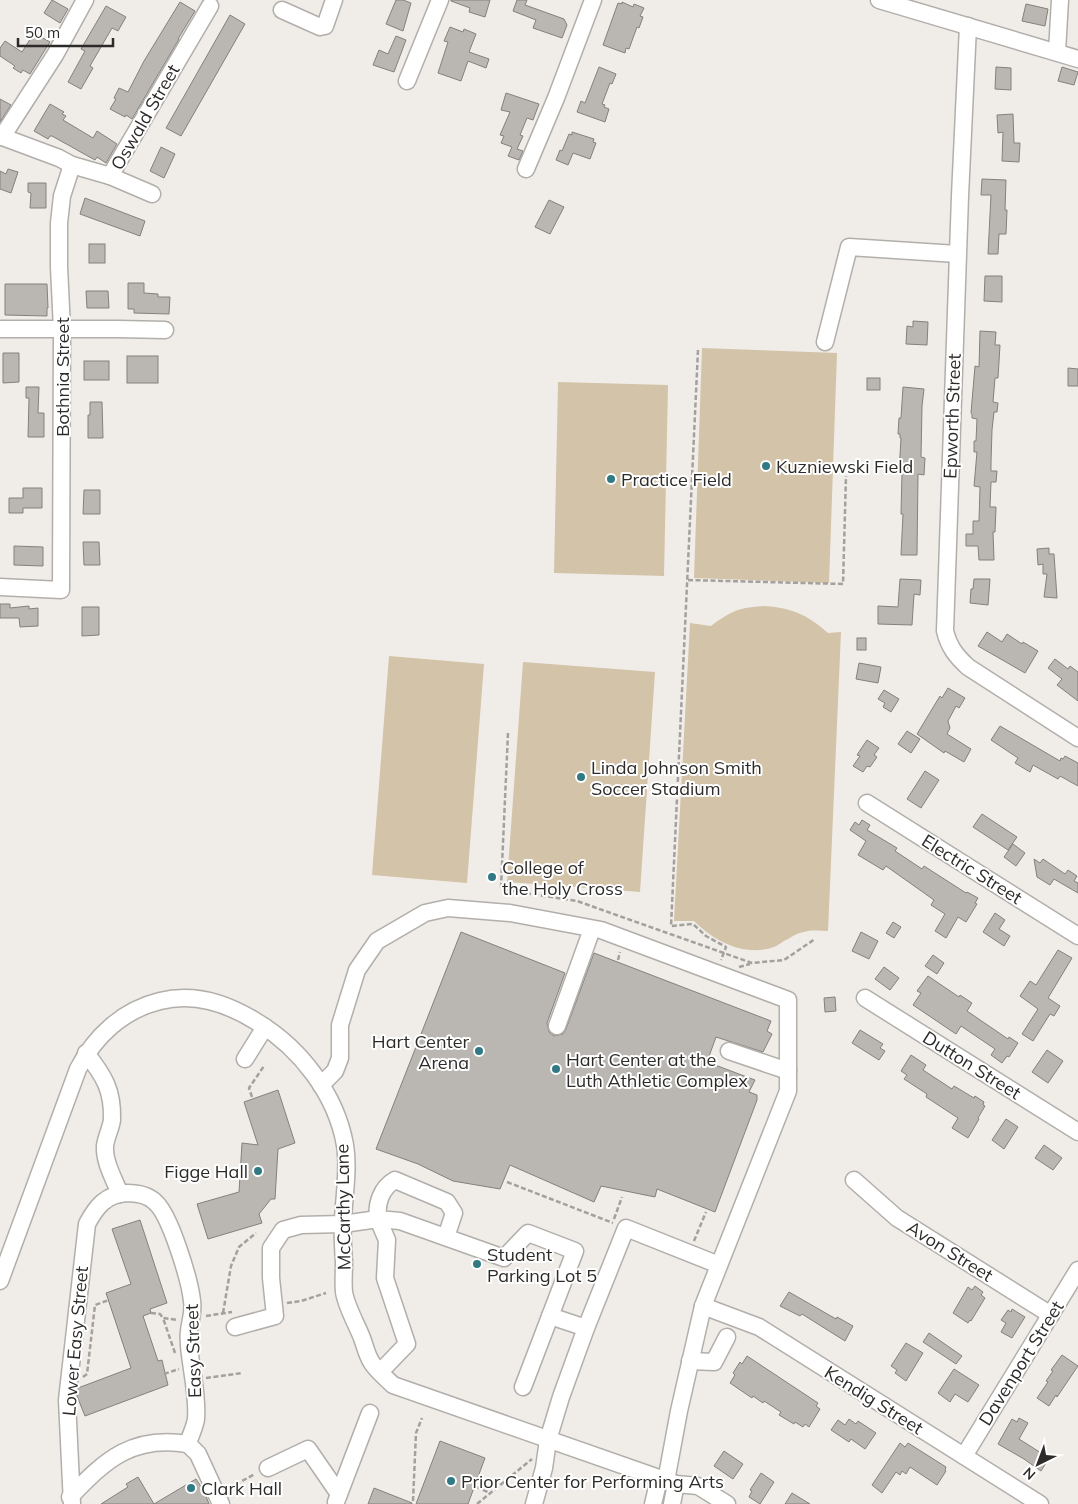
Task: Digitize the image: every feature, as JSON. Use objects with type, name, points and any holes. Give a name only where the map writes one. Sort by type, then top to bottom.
[{"type":"street","points":[[85,0],[55,55],[1,136],[60,158],[72,165],[110,176],[152,194]]},
{"type":"street","points":[[283,8],[320,27],[325,26],[334,0]]},
{"type":"street","points":[[407,81],[440,0]]},
{"type":"street","points":[[526,169],[556,98],[593,0]]},
{"type":"street","points":[[879,0],[1078,59]]},
{"type":"street","points":[[1057,52],[1060,0]]},
{"type":"street","name":"Oswald Street","points":[[110,176],[210,6]]},
{"type":"street","name":"Epworth Street","points":[[968,26],[945,631],[949,646],[957,658],[968,667],[1078,738]]},
{"type":"street","name":"Bothnia Street","points":[[0,587],[61,590],[62,329],[59,223],[62,196],[72,165]]},
{"type":"street","points":[[825,342],[849,247],[958,254]]},
{"type":"street","points":[[0,330],[165,330]]},
{"type":"street","name":"Electric Street","points":[[867,802],[1078,936]]},
{"type":"street","points":[[321,1085],[335,1071],[340,1058],[340,1025],[357,970],[377,941],[425,913],[448,908],[510,913],[602,930],[788,1000],[788,1091],[703,1306],[690,1361],[667,1481],[653,1504]]},
{"type":"street","points":[[557,1026],[592,929]]},
{"type":"street","name":"McCarthy Lane","points":[[0,1282],[78,1069],[86,1053],[109,1028],[129,1013],[146,1005],[166,999],[189,998],[211,1000],[236,1009],[265,1026],[292,1049],[321,1085],[328,1097],[338,1119],[345,1145],[344,1294],[372,1363],[393,1385],[667,1481],[698,1486],[727,1504]]},
{"type":"street","name":"Dutton Street","points":[[865,998],[1078,1132]]},
{"type":"street","points":[[245,1059],[265,1026]]},
{"type":"street","points":[[730,1051],[788,1071]]},
{"type":"street","points":[[86,1053],[102,1074],[109,1089],[112,1121],[105,1146],[109,1167],[120,1194]]},
{"type":"street","points":[[380,1372],[407,1344],[385,1278],[386,1240],[376,1208],[386,1186],[395,1180],[447,1202],[454,1213],[446,1237]]},
{"type":"street","name":"Avon Street","points":[[854,1180],[897,1218],[1050,1315]]},
{"type":"street","name":"Easy Street","points":[[120,1194],[134,1193],[146,1196],[156,1202],[164,1212],[174,1237],[192,1301],[192,1316],[188,1331],[196,1419],[188,1444]]},
{"type":"street","name":"Lower Easy Street","points":[[71,1501],[67,1400],[87,1224],[95,1208],[108,1199],[120,1194]]},
{"type":"street","points":[[233,1319],[275,1316],[271,1278],[272,1248],[283,1230],[301,1225],[343,1224],[378,1219],[400,1221],[504,1258],[528,1233],[575,1251],[523,1387]]},
{"type":"street","points":[[534,1504],[548,1440],[561,1397],[620,1225],[719,1265]]},
{"type":"street","name":"Davenport Street","points":[[964,1456],[1078,1270]]},
{"type":"street","name":"Kendig Street","points":[[703,1306],[759,1327],[1040,1504]]},
{"type":"street","points":[[550,1316],[586,1328]]},
{"type":"street","points":[[690,1361],[714,1362],[727,1337]]},
{"type":"street","points":[[338,1499],[370,1413]]},
{"type":"street","points":[[71,1501],[96,1470],[118,1454],[147,1443],[169,1441],[188,1444],[198,1454],[223,1497]]},
{"type":"street","points":[[268,1468],[308,1449],[338,1499]]},
{"type":"street","points":[[667,1481],[672,1504]]},
{"type":"path","points":[[698,350],[671,926],[693,924],[706,936],[726,948],[716,973]]},
{"type":"path","points":[[687,580],[843,584],[846,476]]},
{"type":"path","points":[[508,733],[501,887],[512,891],[577,901],[752,963],[784,960],[815,939]]},
{"type":"path","points":[[618,960],[622,948]]},
{"type":"path","points":[[252,1097],[249,1088],[264,1066]]},
{"type":"path","points":[[506,1182],[620,1225],[622,1197]]},
{"type":"path","points":[[693,1243],[706,1212]]},
{"type":"path","points":[[224,1308],[231,1266],[239,1247],[256,1233]]},
{"type":"path","points":[[289,1303],[326,1293]]},
{"type":"path","points":[[151,1313],[160,1314],[163,1318]]},
{"type":"path","points":[[215,1315],[233,1319]]},
{"type":"path","points":[[164,1374],[179,1369]]},
{"type":"path","points":[[197,1379],[242,1373]]},
{"type":"path","points":[[413,1501],[416,1433],[422,1418]]},
{"type":"path","points":[[476,1504],[532,1460]]},
{"type":"path","points":[[223,1497],[249,1477]]},
{"type":"path","points":[[476,1487],[490,1493]]},
{"type":"shaded area","name":"Kuzniewski Field","points":[[702,348],[837,353],[829,583],[694,578]]},
{"type":"shaded area","name":"Practice Field","points":[[558,382],[668,385],[664,576],[554,573]]},
{"type":"shaded area","points":[[765,606],[792,611],[806,617],[828,633],[841,632],[828,931],[802,932],[774,947],[752,950],[741,949],[721,941],[702,929],[694,921],[674,921],[690,623],[711,626],[736,611]]},
{"type":"shaded area","points":[[389,656],[484,664],[467,883],[372,875]]},
{"type":"shaded area","name":"Linda Johnson Smith Soccer Stadium","points":[[523,662],[655,672],[640,892],[507,882]]},
{"type":"building","points":[[52,0],[68,9],[60,23],[44,13]]},
{"type":"building","points":[[396,0],[411,3],[403,31],[386,24]]},
{"type":"building","points":[[451,0],[490,0],[485,17],[469,12],[470,8]]},
{"type":"building","points":[[517,0],[527,0],[525,5],[564,19],[567,25],[562,38],[533,28],[536,20],[513,11]]},
{"type":"building","points":[[180,2],[195,11],[132,119],[110,109],[116,99],[114,98],[119,88],[128,92],[144,61]]},
{"type":"building","points":[[622,2],[633,7],[634,4],[644,8],[640,16],[643,17],[639,28],[637,27],[629,49],[626,48],[625,53],[603,45],[618,3],[622,4]]},
{"type":"building","points":[[1026,4],[1048,9],[1045,26],[1022,21]]},
{"type":"building","points":[[106,6],[126,17],[118,31],[112,28],[90,66],[93,68],[81,89],[68,82],[85,51],[81,49]]},
{"type":"building","points":[[230,15],[245,24],[181,136],[166,128]]},
{"type":"building","points":[[450,27],[463,32],[464,29],[476,34],[469,52],[489,59],[486,68],[468,61],[461,81],[438,73],[448,42],[444,41]]},
{"type":"building","points":[[34,33],[50,42],[30,74],[23,70],[21,73],[13,68],[15,66],[0,56],[0,48],[5,41],[22,52]]},
{"type":"building","points":[[396,36],[406,40],[394,72],[373,65],[379,50],[388,54]]},
{"type":"building","points":[[599,67],[616,74],[612,84],[610,83],[602,104],[609,109],[605,122],[577,112],[581,101],[585,103]]},
{"type":"building","points":[[996,67],[1011,68],[1011,90],[995,89]]},
{"type":"building","points":[[1062,67],[1078,72],[1074,85],[1058,81]]},
{"type":"building","points":[[506,93],[539,104],[533,120],[527,118],[520,135],[523,136],[517,149],[523,151],[519,160],[508,156],[512,147],[501,143],[504,136],[500,135],[510,112],[501,110]]},
{"type":"building","points":[[0,99],[11,105],[0,122]]},
{"type":"building","points":[[50,104],[64,112],[62,114],[66,116],[63,120],[93,138],[97,131],[117,144],[106,163],[97,157],[95,160],[52,136],[48,139],[34,131]]},
{"type":"building","points":[[1013,114],[1014,143],[1020,143],[1019,162],[1002,161],[1003,132],[998,133],[997,115]]},
{"type":"building","points":[[572,132],[594,139],[593,142],[596,143],[590,159],[573,153],[568,165],[556,160],[569,134],[572,135]]},
{"type":"building","points":[[161,147],[175,154],[164,178],[150,171]]},
{"type":"building","points":[[8,169],[18,172],[11,193],[0,189],[0,171],[6,174]]},
{"type":"building","points":[[982,179],[1006,180],[1006,234],[999,234],[998,254],[988,254],[991,195],[981,195]]},
{"type":"building","points":[[28,183],[46,183],[46,208],[30,208],[31,193],[28,192]]},
{"type":"building","points":[[85,198],[145,221],[140,236],[80,214]]},
{"type":"building","points":[[549,200],[564,207],[550,234],[535,227]]},
{"type":"building","points":[[89,244],[105,244],[105,263],[89,263]]},
{"type":"building","points":[[985,276],[1002,276],[1002,302],[984,301]]},
{"type":"building","points":[[128,283],[144,283],[144,293],[158,294],[158,297],[170,297],[169,314],[134,313],[134,309],[128,309]]},
{"type":"building","points":[[5,284],[47,284],[47,316],[5,315]]},
{"type":"building","points":[[86,291],[108,291],[109,308],[87,308]]},
{"type":"building","points":[[913,321],[928,322],[927,345],[906,344],[907,326],[913,327]]},
{"type":"building","points":[[980,331],[996,332],[995,345],[1000,345],[998,378],[995,378],[993,402],[998,403],[997,412],[994,412],[991,462],[991,471],[997,471],[996,482],[991,482],[990,507],[996,507],[995,532],[993,532],[994,560],[979,560],[978,546],[966,546],[966,534],[973,534],[973,521],[979,521],[980,487],[974,486],[977,452],[974,452],[974,441],[976,441],[977,419],[972,418],[971,413],[975,366],[979,367]]},
{"type":"building","points":[[3,353],[19,353],[19,382],[3,383]]},
{"type":"building","points":[[127,356],[158,356],[158,383],[127,383]]},
{"type":"building","points":[[84,361],[109,361],[109,380],[84,380]]},
{"type":"building","points":[[1068,368],[1078,369],[1078,386],[1068,386]]},
{"type":"building","points":[[867,378],[880,378],[880,390],[867,390]]},
{"type":"building","points":[[26,387],[39,387],[38,413],[44,413],[44,437],[28,437],[29,398],[26,398]]},
{"type":"building","points":[[903,387],[924,389],[921,457],[925,458],[924,475],[918,474],[917,555],[901,555],[902,473],[899,473],[901,438],[900,434],[898,434]]},
{"type":"building","points":[[90,402],[102,402],[103,438],[88,438]]},
{"type":"building","points":[[23,488],[42,488],[42,508],[23,508],[23,513],[9,513],[9,498],[23,498]]},
{"type":"building","points":[[84,490],[100,490],[100,514],[83,514]]},
{"type":"building","points":[[83,542],[99,542],[100,565],[84,565]]},
{"type":"building","points":[[14,546],[43,547],[43,566],[14,565]]},
{"type":"building","points":[[1049,548],[1049,554],[1054,554],[1057,598],[1044,597],[1047,574],[1043,574],[1043,564],[1038,565],[1037,549]]},
{"type":"building","points":[[900,579],[921,580],[920,595],[914,594],[912,625],[878,624],[878,606],[898,607]]},
{"type":"building","points":[[974,579],[990,579],[988,605],[970,603]]},
{"type":"building","points":[[0,604],[10,604],[10,608],[29,606],[29,609],[38,608],[38,626],[20,627],[19,618],[0,618]]},
{"type":"building","points":[[82,607],[99,607],[99,635],[82,636]]},
{"type":"building","points":[[987,632],[1002,642],[1007,634],[1022,644],[1023,642],[1038,651],[1025,673],[978,646]]},
{"type":"building","points":[[857,638],[866,638],[866,650],[857,650]]},
{"type":"building","points":[[1055,659],[1068,669],[1070,666],[1078,672],[1078,701],[1057,685],[1062,679],[1048,668]]},
{"type":"building","points":[[859,663],[881,667],[878,683],[856,679]]},
{"type":"building","points":[[948,688],[965,698],[959,708],[956,706],[948,721],[950,728],[947,734],[971,749],[964,762],[945,751],[944,753],[917,734],[940,696],[942,698]]},
{"type":"building","points":[[884,690],[899,699],[891,712],[883,707],[885,703],[878,699]]},
{"type":"building","points":[[1000,726],[1060,761],[1065,756],[1078,763],[1078,786],[1060,776],[1058,779],[1033,765],[1030,772],[1015,763],[1018,758],[991,740]]},
{"type":"building","points":[[907,731],[920,739],[911,753],[898,744]]},
{"type":"building","points":[[867,740],[879,748],[874,755],[877,757],[870,767],[867,766],[863,772],[853,766],[860,756],[857,755]]},
{"type":"building","points":[[925,771],[939,780],[921,808],[907,799]]},
{"type":"building","points":[[982,814],[1017,837],[1008,850],[973,827]]},
{"type":"building","points":[[862,820],[870,825],[867,830],[897,848],[895,851],[922,869],[924,866],[966,893],[978,898],[975,903],[977,904],[966,922],[958,917],[946,938],[935,931],[945,914],[931,905],[934,900],[886,866],[883,870],[858,855],[866,841],[850,830],[855,822],[859,825]]},
{"type":"building","points":[[1013,844],[1025,853],[1016,866],[1004,857]]},
{"type":"building","points":[[1034,859],[1040,863],[1043,859],[1065,874],[1068,870],[1077,876],[1074,881],[1078,883],[1078,893],[1054,879],[1050,885],[1037,877]]},
{"type":"building","points":[[995,913],[1005,920],[999,929],[1010,936],[1004,946],[983,932]]},
{"type":"building","points":[[893,922],[901,927],[894,938],[886,933]]},
{"type":"building","name":"Hart Center at the Luth Athletic Complex","points":[[461,932],[565,973],[547,1023],[549,1032],[554,1036],[563,1034],[566,1029],[594,953],[771,1021],[767,1031],[772,1034],[763,1052],[716,1037],[707,1062],[755,1080],[749,1092],[757,1095],[757,1100],[715,1212],[657,1189],[655,1197],[601,1186],[594,1202],[510,1165],[500,1189],[453,1181],[418,1164],[376,1149]]},
{"type":"building","points":[[861,932],[878,941],[869,959],[852,951]]},
{"type":"building","points":[[1058,950],[1072,958],[1048,998],[1060,1006],[1054,1016],[1050,1014],[1033,1041],[1022,1034],[1038,1009],[1020,996],[1030,981],[1036,985]]},
{"type":"building","points":[[933,955],[944,963],[937,974],[925,966]]},
{"type":"building","points":[[884,967],[899,978],[890,990],[875,979]]},
{"type":"building","points":[[928,976],[959,997],[960,995],[972,1003],[967,1011],[1008,1039],[1009,1037],[1018,1043],[1009,1057],[1007,1056],[1002,1063],[991,1055],[995,1049],[961,1026],[956,1034],[913,1005],[921,993],[917,991]]},
{"type":"building","points":[[835,997],[836,1011],[825,1012],[824,998]]},
{"type":"building","points":[[860,1030],[883,1044],[880,1048],[885,1051],[879,1060],[852,1043]]},
{"type":"building","points":[[1047,1050],[1063,1061],[1048,1083],[1032,1072]]},
{"type":"building","points":[[911,1055],[926,1065],[923,1070],[952,1089],[954,1086],[984,1102],[983,1105],[985,1106],[968,1138],[952,1128],[958,1118],[926,1097],[927,1094],[904,1079],[907,1075],[901,1071]]},
{"type":"building","name":"Figge Hall","points":[[278,1090],[295,1143],[278,1149],[275,1199],[271,1199],[259,1214],[262,1223],[208,1239],[197,1204],[239,1192],[242,1143],[258,1145],[244,1102]]},
{"type":"building","points":[[1006,1119],[1018,1127],[1004,1149],[992,1140]]},
{"type":"building","points":[[1044,1145],[1062,1158],[1053,1170],[1035,1158]]},
{"type":"building","points":[[140,1220],[167,1303],[150,1309],[151,1313],[143,1316],[158,1361],[162,1360],[168,1385],[85,1416],[77,1396],[78,1388],[131,1368],[106,1293],[131,1284],[112,1229]]},
{"type":"building","points":[[975,1286],[983,1292],[981,1295],[985,1298],[968,1323],[953,1313],[968,1287],[972,1290]]},
{"type":"building","points":[[789,1292],[836,1319],[837,1317],[853,1326],[845,1341],[802,1314],[800,1316],[780,1306]]},
{"type":"building","points":[[1012,1309],[1025,1317],[1012,1338],[1001,1332],[1006,1323],[1001,1320],[1008,1310],[1011,1312]]},
{"type":"building","points":[[929,1333],[962,1356],[956,1364],[923,1342]]},
{"type":"building","points":[[906,1343],[923,1353],[906,1381],[895,1373],[897,1370],[891,1366]]},
{"type":"building","points":[[1062,1355],[1078,1366],[1049,1406],[1037,1398],[1048,1382],[1046,1381],[1053,1371],[1051,1370]]},
{"type":"building","points":[[747,1356],[818,1403],[816,1406],[820,1409],[809,1427],[805,1424],[803,1427],[795,1422],[794,1424],[779,1415],[781,1412],[764,1401],[763,1403],[753,1396],[752,1398],[730,1383],[735,1375],[733,1373],[740,1362],[742,1364]]},
{"type":"building","points":[[954,1369],[979,1385],[968,1402],[955,1394],[950,1402],[938,1393]]},
{"type":"building","points":[[1019,1418],[1028,1423],[1019,1439],[1049,1458],[1041,1471],[998,1444],[1012,1419],[1017,1422]]},
{"type":"building","points":[[849,1419],[856,1424],[858,1421],[876,1433],[865,1449],[851,1439],[849,1442],[831,1430],[838,1420],[845,1425]]},
{"type":"building","name":"Prior Center for Performing Arts","points":[[440,1441],[485,1458],[468,1504],[416,1504]]},
{"type":"building","points":[[900,1443],[905,1447],[908,1443],[946,1467],[946,1471],[937,1485],[910,1467],[906,1474],[902,1471],[900,1475],[896,1472],[882,1493],[872,1485]]},
{"type":"building","points":[[724,1451],[743,1464],[733,1479],[714,1466]]},
{"type":"building","points":[[761,1473],[774,1482],[760,1504],[749,1497],[752,1491],[750,1490]]},
{"type":"building","name":"Clark Hall","points":[[138,1477],[154,1504],[101,1504],[128,1487],[126,1484]]},
{"type":"building","name":"Clark Hall","points":[[196,1479],[204,1491],[209,1504],[154,1504]]},
{"type":"building","name":"Prior Center for Performing Arts","points":[[374,1488],[412,1503],[412,1504],[368,1504]]},
{"type":"building","points":[[792,1493],[810,1504],[785,1504]]},
{"type":"place","name":"Kuzniewski Field","points":[[766,466]]},
{"type":"place","name":"Practice Field","points":[[611,479]]},
{"type":"place","name":"Linda Johnson Smith Soccer Stadium","points":[[581,777]]},
{"type":"place","name":"College of the Holy Cross","points":[[492,877]]},
{"type":"place","name":"Hart Center Arena","points":[[479,1051]]},
{"type":"place","name":"Hart Center at the Luth Athletic Complex","points":[[556,1069]]},
{"type":"place","name":"Figge Hall","points":[[258,1171]]},
{"type":"place","name":"Student Parking Lot 5","points":[[477,1264]]},
{"type":"place","name":"Prior Center for Performing Arts","points":[[451,1481]]},
{"type":"place","name":"Clark Hall","points":[[191,1488]]}]
